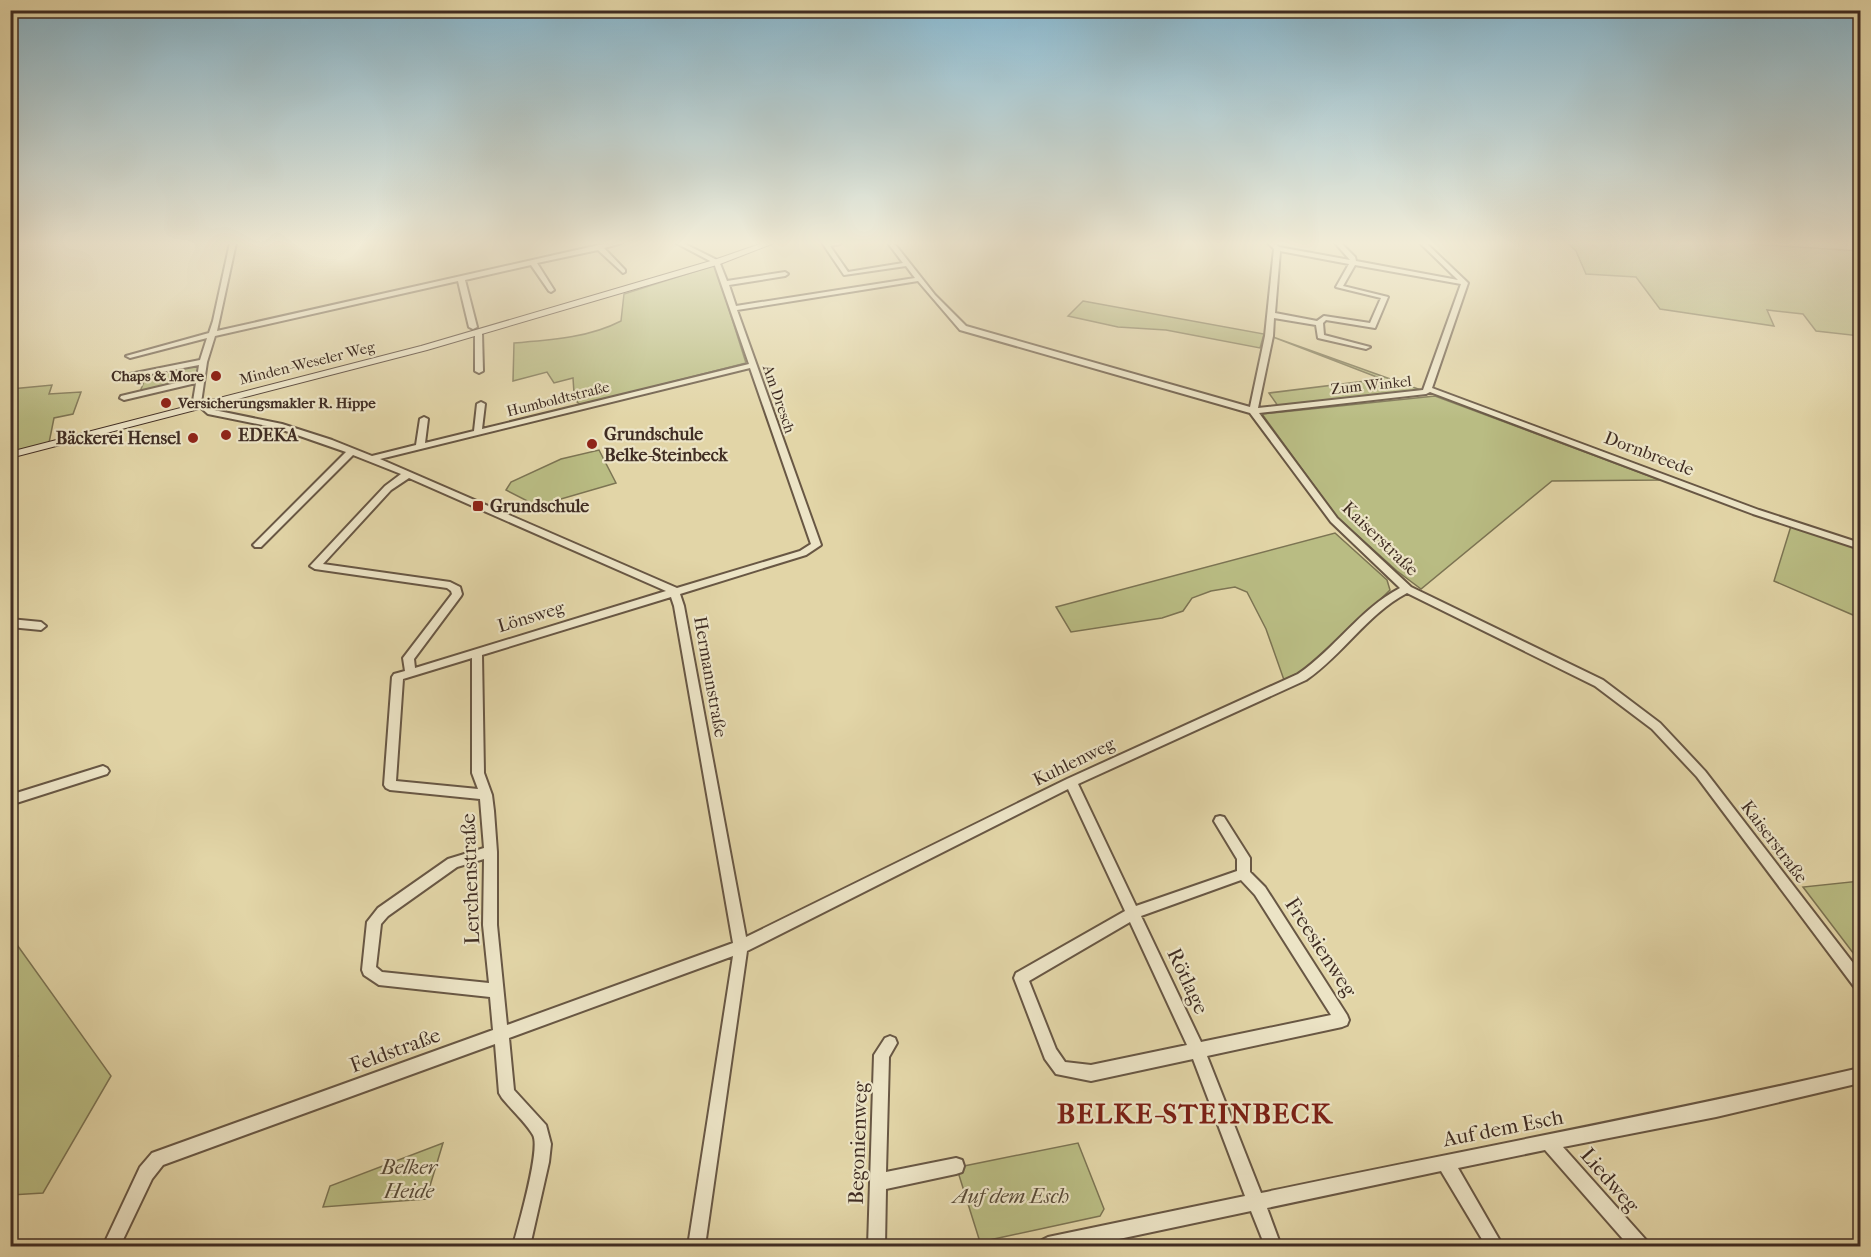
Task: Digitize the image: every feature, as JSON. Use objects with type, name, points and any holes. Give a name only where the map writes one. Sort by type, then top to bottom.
[{"type":"street","points":[[221,302],[203,362],[199,406],[226,416],[279,426],[352,451],[674,591]]},
{"type":"street","points":[[130,356],[357,302]]},
{"type":"street","points":[[468,302],[476,330],[479,371]]},
{"type":"street","name":"Minden-Weseler Weg","points":[[10,455],[148,419],[181,413],[199,406],[576,302]]},
{"type":"street","name":"Am Dresch","points":[[730,302],[816,545]]},
{"type":"street","points":[[733,309],[779,302]]},
{"type":"street","points":[[940,302],[963,328],[1253,411],[1272,302]]},
{"type":"street","points":[[1319,323],[1324,318],[1372,326],[1383,302]]},
{"type":"street","name":"Zum Winkel","points":[[1253,411],[1420,393],[1428,389],[1458,302]]},
{"type":"street","points":[[1271,315],[1319,323]]},
{"type":"street","points":[[1319,323],[1321,336],[1366,347]]},
{"type":"street","points":[[130,376],[203,362]]},
{"type":"street","name":"Humboldtstraße","points":[[370,459],[753,365]]},
{"type":"street","points":[[124,398],[200,380]]},
{"type":"street","name":"Dornbreede","points":[[1428,389],[1756,512],[1860,546]]},
{"type":"street","points":[[218,401],[226,416]]},
{"type":"street","points":[[478,432],[481,404]]},
{"type":"street","name":"Kaiserstraße","points":[[1253,411],[1334,520],[1407,589],[1581,674],[1638,711],[1673,742],[1701,774],[1860,983]]},
{"type":"street","points":[[420,447],[424,418]]},
{"type":"street","points":[[258,544],[352,451]]},
{"type":"street","points":[[408,474],[388,488],[315,566],[450,585],[456,589],[457,594],[408,658],[390,784],[486,795]]},
{"type":"street","name":"Lönsweg","points":[[404,675],[804,553],[816,545]]},
{"type":"street","name":"Kuhlenweg","points":[[741,947],[1071,782],[1302,677],[1321,666],[1370,615],[1395,594],[1407,589]]},
{"type":"street","name":"Hermannstraße","points":[[674,591],[679,606],[741,947],[696,1246]]},
{"type":"street","points":[[10,623],[41,626]]},
{"type":"street","name":"Lerchenstraße","points":[[477,652],[478,773],[486,795],[491,852],[490,925],[496,991],[503,1034],[507,1093],[540,1131],[543,1144],[522,1246]]},
{"type":"street","points":[[10,800],[103,771]]},
{"type":"street","name":"Rötlage","points":[[1071,782],[1197,1050],[1272,1246]]},
{"type":"street","points":[[1197,1050],[1091,1074],[1061,1069],[1050,1054],[1021,978],[1133,913],[1243,874],[1244,858],[1220,821]]},
{"type":"street","points":[[491,852],[453,863],[383,912],[374,922],[369,970],[379,978],[496,991]]},
{"type":"street","name":"Freesienweg","points":[[1197,1050],[1342,1020],[1260,891],[1243,874]]},
{"type":"street","name":"Feldstraße","points":[[111,1246],[146,1173],[158,1159],[741,947]]},
{"type":"street","name":"Begonienweg","points":[[876,1246],[882,1055],[890,1043]]},
{"type":"street","name":"Auf dem Esch","points":[[1049,1246],[1445,1162],[1716,1109],[1860,1076]]},
{"type":"street","name":"Liedweg","points":[[1548,1142],[1640,1246]]},
{"type":"street","points":[[1445,1162],[1494,1246]]},
{"type":"street","points":[[878,1182],[956,1166]]},
{"type":"green space","points":[[623,302],[727,302],[746,363],[581,405],[577,402],[578,396],[574,393],[573,378],[554,383],[547,372],[513,381],[514,343],[569,337],[608,327],[621,321]]},
{"type":"green space","points":[[1082,302],[1087,302],[1264,334],[1260,348],[1166,330],[1118,327],[1068,316]]},
{"type":"green space","points":[[1654,302],[1860,302],[1860,336],[1816,331],[1803,314],[1767,310],[1774,326],[1660,309]]},
{"type":"green space","points":[[1273,337],[1421,390],[1278,406],[1269,393],[1382,379]]},
{"type":"green space","points":[[199,366],[195,378],[140,392],[146,376]]},
{"type":"green space","points":[[52,385],[49,394],[81,392],[73,414],[54,418],[49,443],[11,453],[11,389]]},
{"type":"green space","points":[[1435,396],[1660,480],[1552,481],[1421,589],[1397,571],[1337,517],[1262,414]]},
{"type":"green space","points":[[599,450],[616,483],[537,506],[506,490],[511,482],[561,459]]},
{"type":"green space","points":[[1791,526],[1860,548],[1860,618],[1774,581]]},
{"type":"green space","points":[[1335,533],[1387,580],[1390,590],[1312,666],[1284,680],[1266,629],[1247,592],[1235,587],[1211,591],[1192,598],[1183,611],[1162,618],[1071,632],[1056,607]]},
{"type":"green space","points":[[1860,881],[1860,962],[1803,887]]},
{"type":"green space","points":[[10,935],[111,1076],[43,1193],[11,1195],[10,1059],[18,1056],[11,1045]]},
{"type":"green space","name":"Belker Heide","points":[[443,1143],[426,1199],[323,1207],[330,1186]]},
{"type":"green space","name":"Auf dem Esch","points":[[1078,1143],[1104,1209],[1100,1216],[980,1242],[958,1172],[964,1166]]},
{"type":"place","name":"Chaps & More","points":[[216,376]]},
{"type":"place","name":"Versicherungsmakler R. Hippe","points":[[166,403]]},
{"type":"place","name":"EDEKA","points":[[226,435]]},
{"type":"place","name":"Bäckerei Hensel","points":[[193,438]]},
{"type":"place","name":"Grundschule Belke-Steinbeck","points":[[592,444]]},
{"type":"place","name":"Grundschule","points":[[478,506]]},
{"type":"district","name":"BELKE-STEINBECK","points":[[1195,1113]]}]
